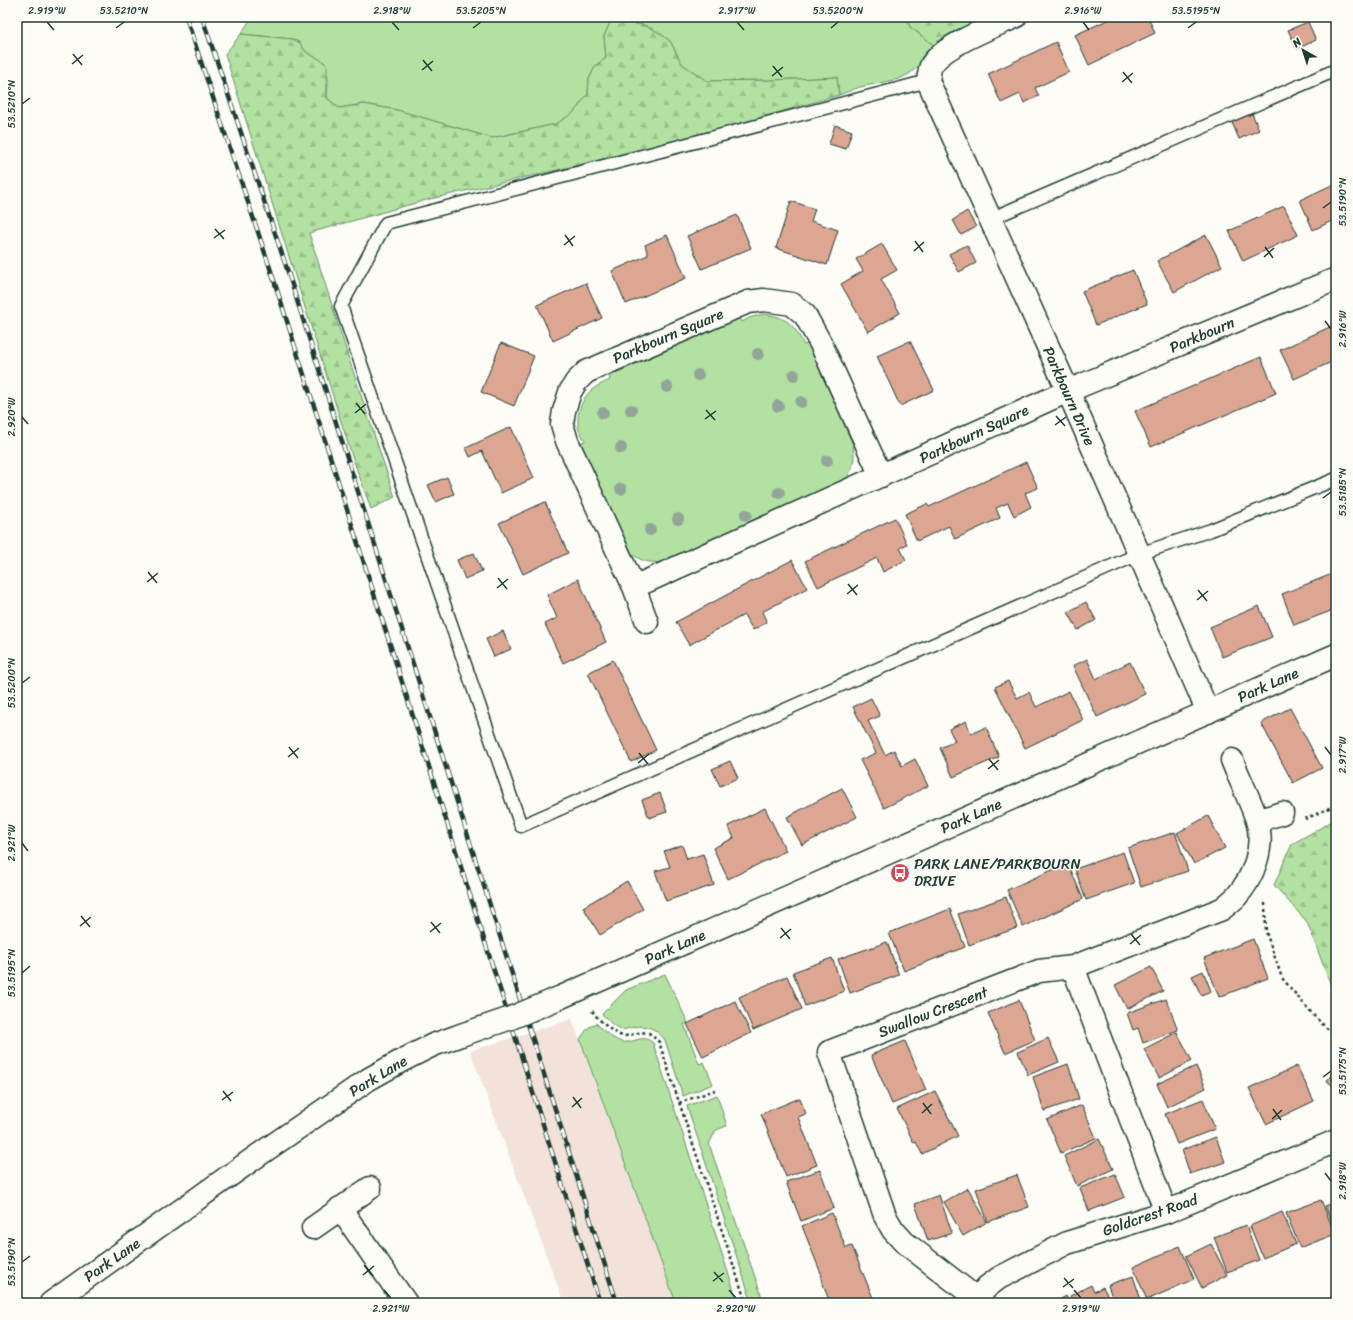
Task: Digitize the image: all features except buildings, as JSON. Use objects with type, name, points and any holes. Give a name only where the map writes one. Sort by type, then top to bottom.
[{"type":"street","points":[[928,81],[931,66],[945,51],[968,38],[1015,17]]},
{"type":"street","name":"Parkbourn Drive","points":[[928,81],[1068,391],[1208,712]]},
{"type":"street","name":"Parkbourn","points":[[1068,391],[1336,279]]},
{"type":"street","name":"Parkbourn Square","points":[[647,622],[634,586],[567,441],[562,424],[564,411],[570,392],[576,382],[586,372],[748,302],[764,300],[792,304],[805,314],[821,344],[881,476]]},
{"type":"street","name":"Parkbourn Square","points":[[634,586],[1068,391]]},
{"type":"street","name":"Park Lane","points":[[51,1303],[260,1154],[369,1079],[403,1060],[433,1045],[511,1018],[584,988],[1336,655]]},
{"type":"street","name":"Swallow Crescent","points":[[975,1301],[904,1242],[893,1230],[885,1216],[829,1052],[1039,970],[1072,967],[1222,909],[1236,898],[1246,884],[1254,868],[1258,853],[1259,837],[1257,821],[1232,760]]},
{"type":"street","points":[[1257,821],[1291,817]]},
{"type":"street","points":[[1072,967],[1166,1212]]},
{"type":"street","name":"Goldcrest Road","points":[[975,1301],[987,1287],[999,1278],[1067,1243],[1166,1212],[1336,1141]]},
{"type":"street","points":[[313,1228],[370,1188]]},
{"type":"street","points":[[340,1208],[406,1303]]},
{"type":"lane","points":[[990,219],[1336,70]]},
{"type":"lane","points":[[928,81],[386,223],[340,306],[521,826],[1139,554],[1211,530],[1336,479]]},
{"type":"path","points":[[1291,817],[1336,805]]},
{"type":"path","points":[[1254,868],[1263,886],[1266,932],[1282,978],[1315,1017],[1336,1037]]},
{"type":"path","points":[[584,988],[593,1012],[615,1033],[623,1036],[637,1032],[649,1033],[659,1042],[746,1303]]},
{"type":"path","points":[[680,1102],[715,1090]]},
{"type":"shaded area","points":[[572,1019],[676,1303],[564,1303],[470,1051]]},
{"type":"green space","points":[[252,17],[609,17],[611,21],[604,36],[606,58],[596,65],[589,79],[588,94],[573,114],[556,124],[492,138],[397,110],[364,104],[339,108],[327,98],[328,79],[324,62],[307,52],[300,43],[292,39],[241,34]]},
{"type":"green space","points":[[609,17],[634,17],[635,24],[644,25],[658,32],[670,41],[682,64],[707,81],[837,77],[839,95],[658,147],[430,199],[309,233],[395,497],[371,509],[351,453],[225,54],[241,34],[292,39],[300,43],[305,51],[320,59],[327,66],[327,98],[339,108],[364,104],[397,110],[492,138],[556,124],[573,113],[588,94],[589,79],[596,65],[606,58],[604,36],[611,21]]},
{"type":"green space","points":[[634,17],[906,17],[910,27],[935,46],[920,65],[909,74],[899,79],[860,87],[839,95],[837,77],[707,81],[682,64],[670,41],[658,32],[644,25],[635,24]]},
{"type":"green space","points":[[906,17],[994,17],[935,46],[910,27]]},
{"type":"green space","points":[[764,314],[779,317],[785,320],[797,332],[804,345],[809,344],[852,442],[854,458],[850,472],[845,481],[663,562],[648,562],[639,559],[627,550],[580,443],[585,441],[578,425],[580,407],[589,392],[610,380],[609,376],[740,317],[742,322],[749,318]]},
{"type":"green space","points":[[1336,819],[1336,999],[1307,922],[1274,885],[1292,844]]},
{"type":"green space","points":[[665,974],[688,1023],[684,1024],[699,1064],[704,1062],[713,1084],[683,1096],[665,1040],[651,1028],[641,1026],[623,1030],[612,1024],[602,1014],[626,990]]},
{"type":"green space","points":[[596,1023],[611,1037],[618,1041],[626,1042],[645,1039],[653,1043],[738,1303],[676,1303],[580,1039],[588,1028]]},
{"type":"green space","points":[[717,1095],[727,1126],[716,1130],[709,1144],[764,1303],[752,1303],[687,1106]]},
{"type":"railway","points":[[186,17],[271,271],[600,1303]]},
{"type":"railway","points":[[202,17],[286,266],[617,1303]]},
{"type":"place","name":"PARK LANE/PARKBOURN DRIVE","points":[[900,873]]}]
